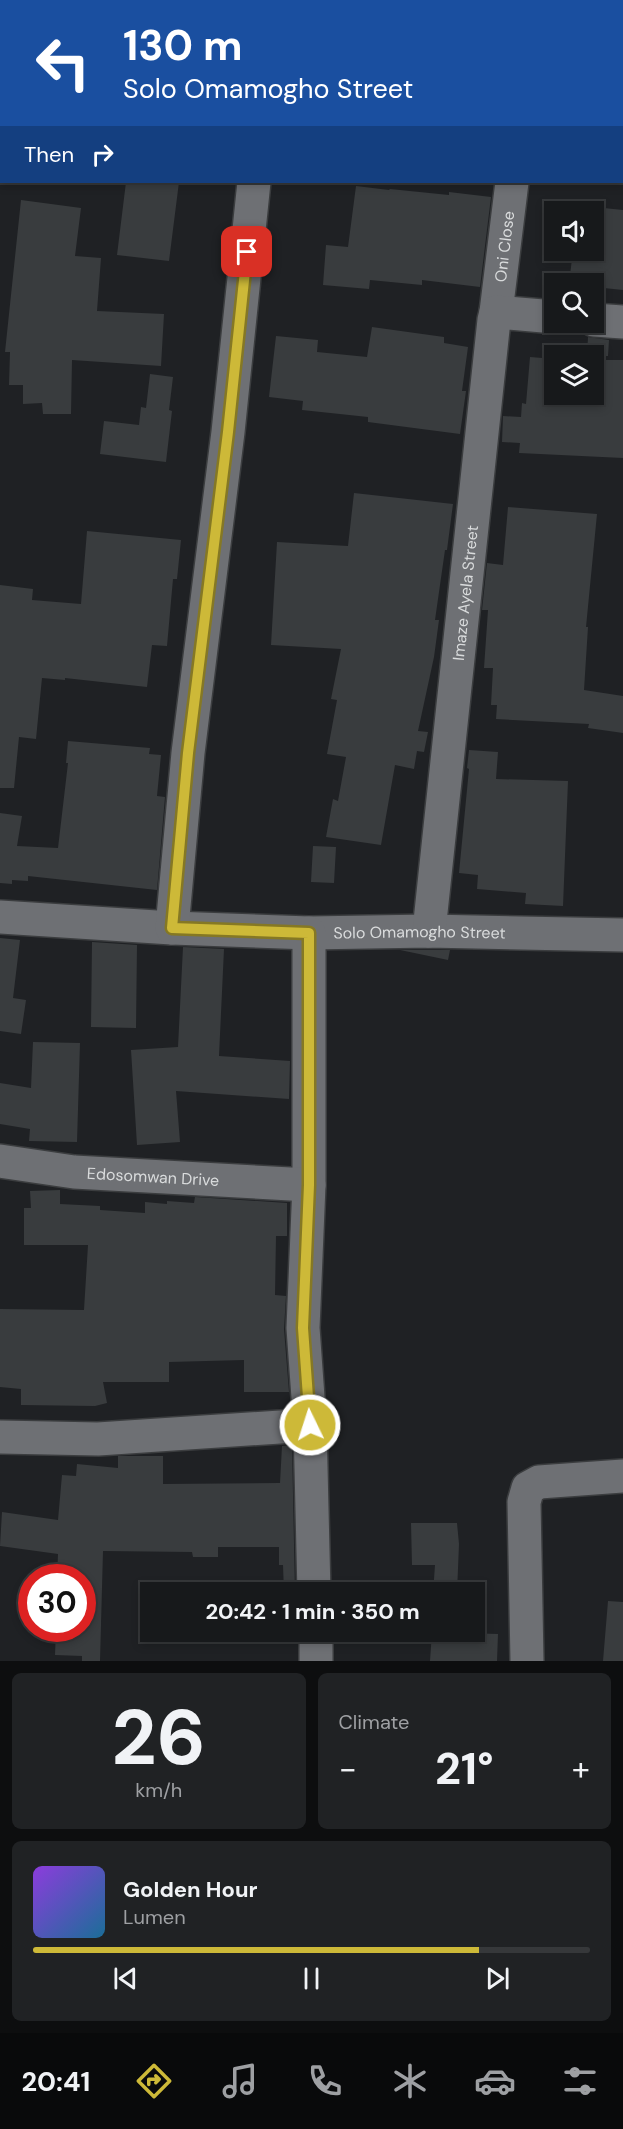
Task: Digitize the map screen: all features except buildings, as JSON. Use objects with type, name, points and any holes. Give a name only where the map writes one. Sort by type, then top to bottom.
[{"type":"street","points":[[172,928],[188,753],[228,432],[254,183]]},
{"type":"street","name":"Oni Close","points":[[496,312],[512,183]]},
{"type":"street","points":[[496,312],[544,315]]},
{"type":"street","name":"Imaze Ayela Street","points":[[429,931],[496,312]]},
{"type":"street","points":[[604,321],[623,322]]},
{"type":"street","name":"Solo Omamogho Street","points":[[0,917],[172,928],[309,933],[429,931],[623,935]]},
{"type":"street","points":[[309,933],[309,1185],[303,1328],[310,1425],[315,1582]]},
{"type":"street","name":"Edosomwan Drive","points":[[0,1161],[74,1172],[309,1185]]},
{"type":"street","points":[[0,1437],[98,1439],[310,1425]]},
{"type":"street","points":[[526,1661],[524,1502],[528,1488],[539,1482],[623,1476]]},
{"type":"street","points":[[316,1642],[316,1661]]},
{"type":"route","points":[[247,252],[228,432],[188,753],[172,928],[309,933],[309,1185],[303,1328],[310,1425]]}]
